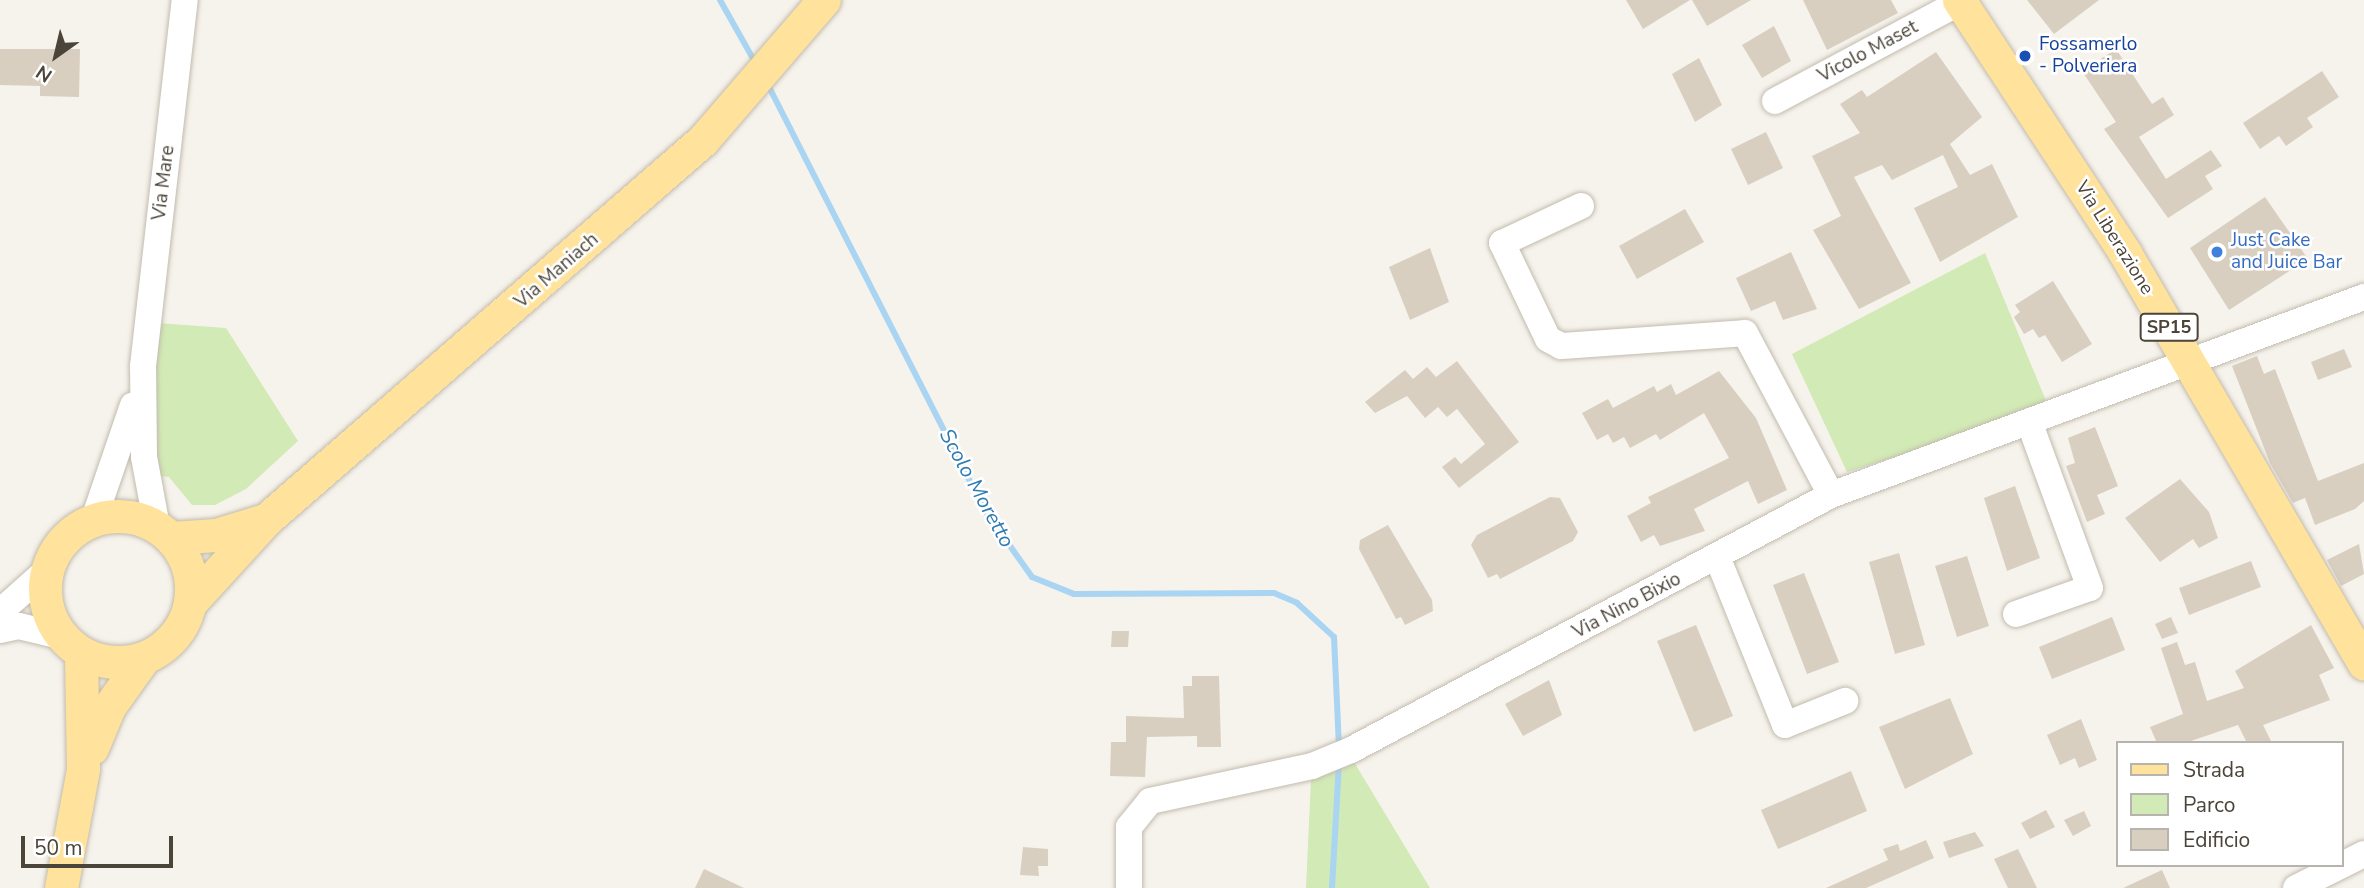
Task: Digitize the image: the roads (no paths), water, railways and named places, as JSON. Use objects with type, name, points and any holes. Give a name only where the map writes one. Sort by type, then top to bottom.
[{"type":"main road","name":"Via Maniach","points":[[190,603],[267,519],[619,217],[741,99],[824,0]]},
{"type":"main road","name":"Via Liberazione","points":[[1961,1],[2190,362],[2364,663]]},
{"type":"main road","points":[[61,888],[83,769],[109,707],[144,657],[176,635],[190,603],[190,575],[164,533],[126,516],[94,519],[64,538],[46,571],[47,610],[71,644],[83,769]]},
{"type":"main road","name":"Via Maniach","points":[[164,533],[216,535],[267,519]]},
{"type":"main road","points":[[71,644],[114,663],[144,657]]},
{"type":"street","name":"Via Mare","points":[[143,366],[184,0]]},
{"type":"street","name":"Vicolo Maset","points":[[1775,102],[1961,1]]},
{"type":"street","points":[[1581,206],[1502,243],[1549,339],[1561,346],[1745,333],[1831,495]]},
{"type":"street","name":"Via Nino Bixio","points":[[1129,888],[1129,827],[1142,805],[1312,766],[1351,750],[1718,559],[1831,495],[2030,424],[2364,297]]},
{"type":"street","points":[[94,519],[114,477],[143,366]]},
{"type":"street","points":[[143,366],[144,457],[164,533]]},
{"type":"street","points":[[2016,614],[2090,589],[2030,424]]},
{"type":"street","points":[[1718,559],[1785,726],[1844,701]]},
{"type":"street","points":[[0,612],[46,571]]},
{"type":"street","points":[[0,630],[19,626],[71,644]]},
{"type":"street","points":[[2343,864],[2364,854]]},
{"type":"street","points":[[2296,888],[2338,867]]},
{"type":"waterway","name":"Scolo Moretto","points":[[720,0],[756,64]]},
{"type":"waterway","name":"Scolo Moretto","points":[[767,83],[984,509],[1032,577],[1074,594],[1274,593],[1297,603],[1334,637],[1339,747]]},
{"type":"waterway","name":"Scolo Moretto","points":[[1332,888],[1339,761]]},
{"type":"place","name":"Fossamerlo - Polveriera","points":[[2025,56]]},
{"type":"place","name":"Just Cake and Juice Bar","points":[[2217,252]]}]
